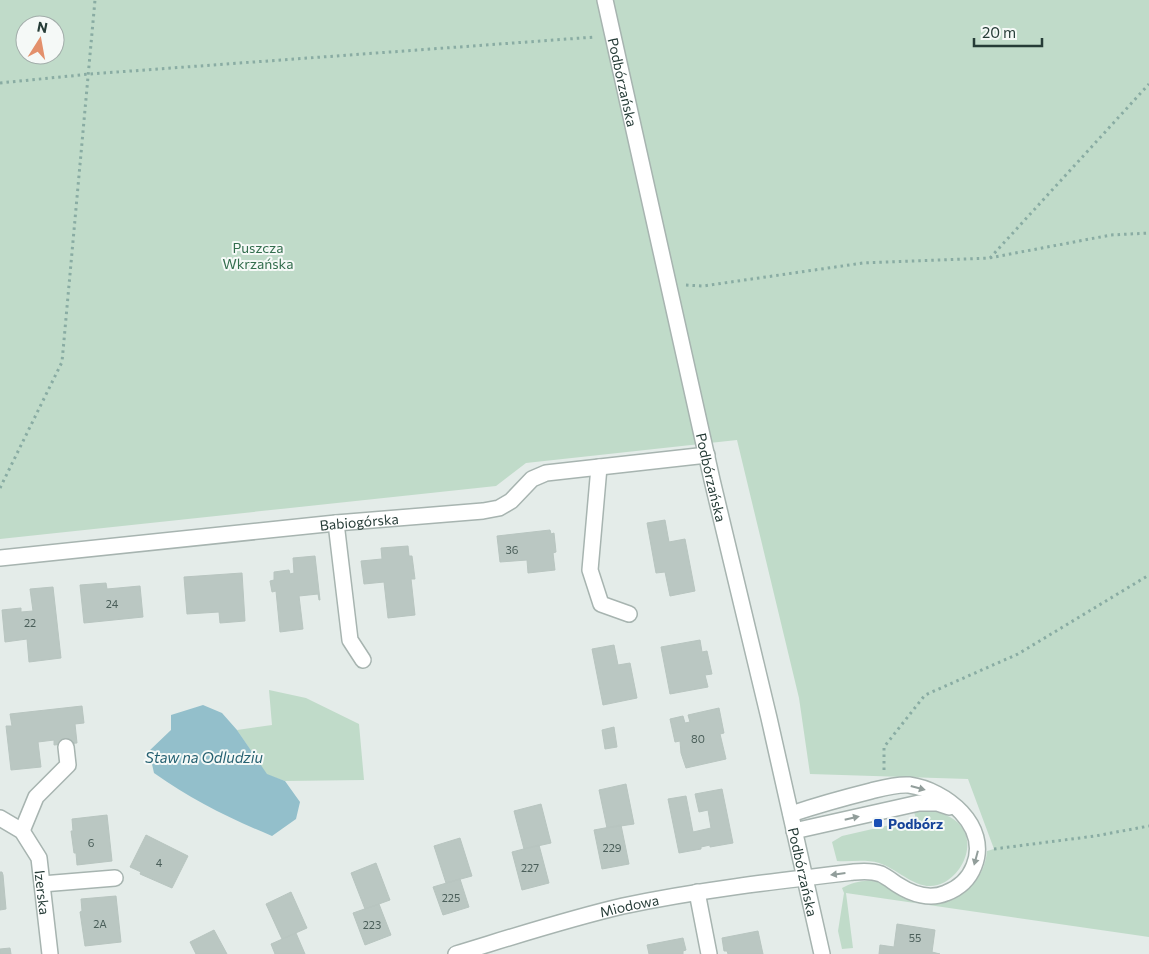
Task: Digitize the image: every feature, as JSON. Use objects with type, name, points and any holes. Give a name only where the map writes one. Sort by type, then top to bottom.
[{"type":"street","name":"Podbórzańska","points":[[605,0],[706,454],[822,954]]},
{"type":"street","name":"Babiogórska","points":[[0,558],[336,523],[483,511],[499,508],[511,501],[528,482],[546,473],[706,454]]},
{"type":"street","points":[[599,467],[590,570],[602,604],[629,614]]},
{"type":"street","points":[[336,523],[350,640],[364,660]]},
{"type":"street","points":[[22,831],[36,797],[68,765],[66,747]]},
{"type":"street","points":[[791,814],[831,800],[884,788],[903,785],[922,788],[940,796],[962,814],[974,830],[978,851]]},
{"type":"street","points":[[794,831],[925,802],[937,803],[962,814]]},
{"type":"street","name":"Izerska","points":[[0,818],[22,831],[39,858],[50,954]]},
{"type":"street","name":"Miodowa","points":[[456,954],[494,948],[540,928],[622,907],[697,892],[768,882],[857,872],[874,872],[887,877],[911,892],[924,896],[937,896],[955,889],[965,881],[972,870],[978,851]]},
{"type":"street","points":[[42,884],[115,878]]},
{"type":"street","points":[[697,892],[709,954]]},
{"type":"path","points":[[0,485],[62,362],[90,74],[95,0]]},
{"type":"path","points":[[0,84],[90,74],[613,36]]},
{"type":"path","points":[[989,258],[1149,84]]},
{"type":"path","points":[[668,284],[703,286],[863,263],[989,258],[1110,235],[1149,233]]},
{"type":"path","points":[[884,788],[884,746],[925,695],[1018,654],[1149,575]]},
{"type":"path","points":[[978,851],[1095,836],[1149,826]]},
{"type":"green space","name":"Puszcza Wkrzańska","points":[[0,0],[1149,0],[1149,937],[846,893],[853,948],[842,949],[838,931],[844,893],[842,888],[854,883],[872,881],[884,885],[913,902],[939,904],[962,894],[972,886],[979,876],[987,851],[994,849],[968,779],[810,774],[799,698],[737,440],[526,463],[496,486],[0,539]]},
{"type":"green space","points":[[269,690],[306,698],[359,724],[364,780],[285,781],[267,775],[237,730],[272,725]]},
{"type":"green space","points":[[927,810],[941,813],[954,820],[961,826],[967,841],[967,849],[962,864],[952,877],[945,882],[927,886],[919,884],[879,863],[837,861],[832,842],[842,836],[916,819],[914,812]]},
{"type":"water","name":"Staw na Odludziu","points":[[203,705],[222,713],[237,730],[267,774],[285,781],[300,802],[296,819],[272,836],[211,808],[182,792],[154,773],[149,751],[171,730],[171,715]]},
{"type":"building","points":[[665,520],[669,542],[685,539],[695,591],[670,596],[665,572],[656,573],[647,523]]},
{"type":"building","points":[[550,530],[551,534],[554,533],[556,552],[553,553],[555,570],[528,573],[527,560],[500,562],[497,536]]},
{"type":"building","points":[[408,546],[409,556],[412,556],[415,579],[411,579],[415,615],[388,618],[384,582],[364,584],[361,561],[382,559],[381,548]]},
{"type":"building","points":[[315,556],[320,600],[318,594],[299,596],[303,629],[280,632],[276,591],[272,592],[270,581],[274,580],[274,572],[289,570],[290,574],[294,573],[293,558]]},
{"type":"building","points":[[242,573],[245,621],[220,623],[219,612],[187,614],[184,577]]},
{"type":"building","points":[[106,583],[107,589],[140,586],[143,617],[84,623],[80,585]]},
{"type":"building","points":[[53,587],[61,658],[29,662],[27,639],[5,642],[2,610],[21,608],[21,612],[33,611],[30,589]]},
{"type":"building","points":[[700,640],[702,652],[707,651],[712,674],[705,675],[708,687],[670,694],[661,647]]},
{"type":"building","points":[[614,645],[618,665],[630,663],[637,698],[603,705],[592,649]]},
{"type":"building","points":[[82,706],[84,723],[75,724],[77,743],[54,745],[54,740],[38,742],[41,767],[11,770],[6,726],[12,726],[10,714]]},
{"type":"building","points":[[719,708],[724,733],[720,734],[726,759],[686,768],[681,753],[680,741],[675,742],[670,719],[683,716],[685,723],[690,722],[688,715]]},
{"type":"building","points":[[614,727],[617,747],[605,749],[602,730]]},
{"type":"building","points":[[626,784],[634,824],[607,828],[599,790]]},
{"type":"building","points":[[722,789],[733,843],[710,847],[710,845],[701,847],[701,849],[679,853],[668,799],[686,796],[693,832],[711,828],[708,810],[699,812],[695,794]]},
{"type":"building","points":[[541,804],[551,843],[524,849],[514,811]]},
{"type":"building","points":[[107,815],[112,861],[77,865],[71,831],[73,831],[72,819]]},
{"type":"building","points":[[621,825],[629,864],[602,869],[594,830]]},
{"type":"building","points":[[146,835],[188,856],[172,888],[140,874],[141,872],[130,867]]},
{"type":"building","points":[[460,838],[472,876],[446,883],[434,846]]},
{"type":"building","points":[[539,845],[549,883],[522,890],[512,852]]},
{"type":"building","points":[[376,863],[390,900],[365,909],[351,873]]},
{"type":"building","points":[[0,872],[3,875],[6,909],[0,910]]},
{"type":"building","points":[[460,879],[469,907],[443,915],[433,887]]},
{"type":"building","points":[[291,892],[307,928],[282,939],[266,904]]},
{"type":"building","points":[[116,896],[121,942],[85,946],[80,912],[82,911],[81,899]]},
{"type":"building","points":[[379,904],[391,935],[365,945],[353,913]]},
{"type":"building","points":[[897,924],[935,930],[932,952],[940,954],[879,954],[880,945],[894,947]]},
{"type":"building","points":[[214,930],[227,954],[196,954],[190,942]]},
{"type":"building","points":[[758,931],[763,954],[728,954],[727,951],[724,951],[722,938]]},
{"type":"building","points":[[296,933],[305,954],[275,954],[271,944]]},
{"type":"building","points":[[683,938],[686,950],[683,951],[683,954],[649,954],[647,945]]},
{"type":"building","points":[[10,948],[11,954],[0,954],[0,949]]},
{"type":"place","name":"Podbórz","points":[[878,823]]}]
